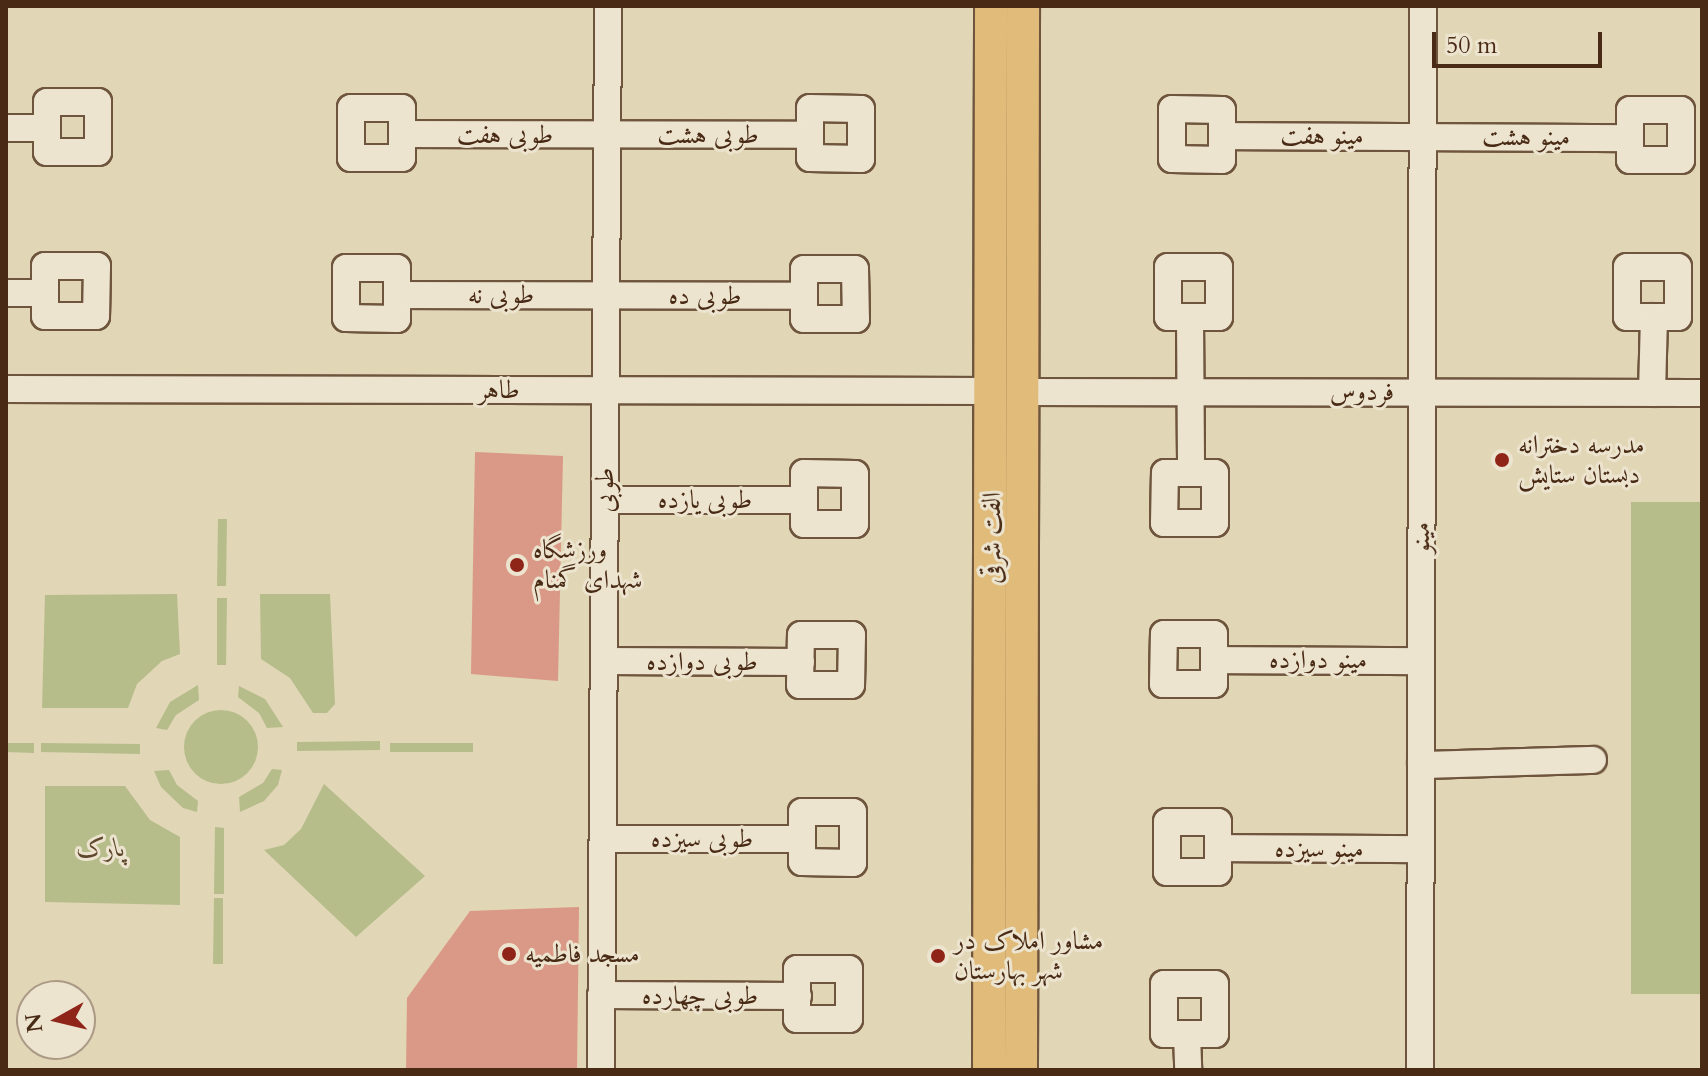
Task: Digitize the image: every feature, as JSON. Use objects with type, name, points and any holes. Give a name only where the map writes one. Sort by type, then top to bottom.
[{"type":"main road","name":"الفت شرقی","points":[[991,6],[1007,392],[1021,1070]]},
{"type":"main road","name":"الفت شرقی","points":[[989,1070],[1007,392],[1023,6]]},
{"type":"street","name":"طوبی","points":[[601,1070],[608,6]]},
{"type":"street","name":"مینو","points":[[1420,1070],[1423,6]]},
{"type":"street","points":[[6,128],[47,128]]},
{"type":"street","name":"طوبی هفت","points":[[402,134],[607,135]]},
{"type":"street","name":"طوبی هشت","points":[[607,135],[810,135]]},
{"type":"street","name":"مینو هفت","points":[[1222,136],[1422,136]]},
{"type":"street","name":"مینو هشت","points":[[1422,136],[1629,138]]},
{"type":"street","points":[[6,293],[45,293]]},
{"type":"street","name":"طوبی نه","points":[[397,295],[606,295]]},
{"type":"street","name":"طوبی ده","points":[[606,295],[804,296]]},
{"type":"street","points":[[1190,317],[1191,473]]},
{"type":"street","points":[[1652,393],[1654,317]]},
{"type":"street","name":"طاهر","points":[[6,389],[1007,392]]},
{"type":"street","name":"فردوس","points":[[1007,392],[1702,393]]},
{"type":"street","name":"طوبی یازده","points":[[605,500],[804,500]]},
{"type":"street","name":"مینو دوازده","points":[[1214,660],[1421,661]]},
{"type":"street","name":"طوبی دوازده","points":[[604,661],[801,662]]},
{"type":"street","points":[[1421,765],[1593,760]]},
{"type":"street","name":"طوبی سیزده","points":[[603,839],[802,839]]},
{"type":"street","name":"مینو سیزده","points":[[1218,848],[1421,849]]},
{"type":"street","name":"طوبی چهارده","points":[[601,995],[798,996]]},
{"type":"street","points":[[1187,1034],[1188,1070]]},
{"type":"green space","points":[[1631,502],[1702,502],[1702,994],[1631,994]]},
{"type":"green space","points":[[218,519],[227,519],[226,586],[217,586]]},
{"type":"green space","points":[[177,594],[180,654],[162,661],[137,684],[128,708],[42,708],[45,595]]},
{"type":"green space","points":[[260,594],[330,594],[335,704],[327,713],[313,713],[290,678],[261,659]]},
{"type":"green space","points":[[217,598],[227,598],[226,665],[217,665]]},
{"type":"green space","points":[[198,685],[199,700],[176,715],[167,730],[156,728],[170,702]]},
{"type":"green space","points":[[239,686],[265,699],[283,727],[267,728],[259,713],[238,697]]},
{"type":"green space","points":[[214,710],[228,710],[242,716],[252,726],[258,747],[256,761],[242,778],[228,784],[214,784],[200,778],[190,768],[184,754],[184,740],[190,726],[200,716]]},
{"type":"green space","points":[[380,741],[380,750],[297,751],[297,742]]},
{"type":"green space","points":[[6,743],[34,743],[34,753],[6,752]]},
{"type":"green space","points":[[41,743],[140,744],[140,754],[41,752]]},
{"type":"green space","points":[[390,743],[473,743],[473,752],[390,752]]},
{"type":"green space","points":[[272,769],[282,770],[278,785],[264,801],[240,812],[239,797],[263,783]]},
{"type":"green space","name":"پارک","points":[[169,770],[177,785],[198,801],[197,812],[183,808],[161,787],[154,771]]},
{"type":"green space","points":[[324,784],[425,876],[356,937],[264,850],[284,845],[301,829]]},
{"type":"green space","name":"پارک","points":[[45,786],[125,786],[150,820],[180,837],[180,905],[45,902]]},
{"type":"green space","points":[[215,827],[224,828],[224,894],[214,894]]},
{"type":"green space","points":[[214,898],[223,898],[223,964],[213,964]]},
{"type":"building","name":"ورزشگاه شهدای گمنام","points":[[475,452],[563,456],[558,681],[471,674]]},
{"type":"building","name":"مسجد فاطمیه","points":[[579,907],[577,1070],[406,1070],[407,998],[470,911]]},
{"type":"place","name":"مدرسه دخترانه دبستان ستایش","points":[[1502,460]]},
{"type":"place","name":"ورزشگاه شهدای گمنام","points":[[517,565]]},
{"type":"place","name":"مسجد فاطمیه","points":[[509,954]]},
{"type":"place","name":"مشاور املاک در شهر بهارستان","points":[[938,956]]}]
